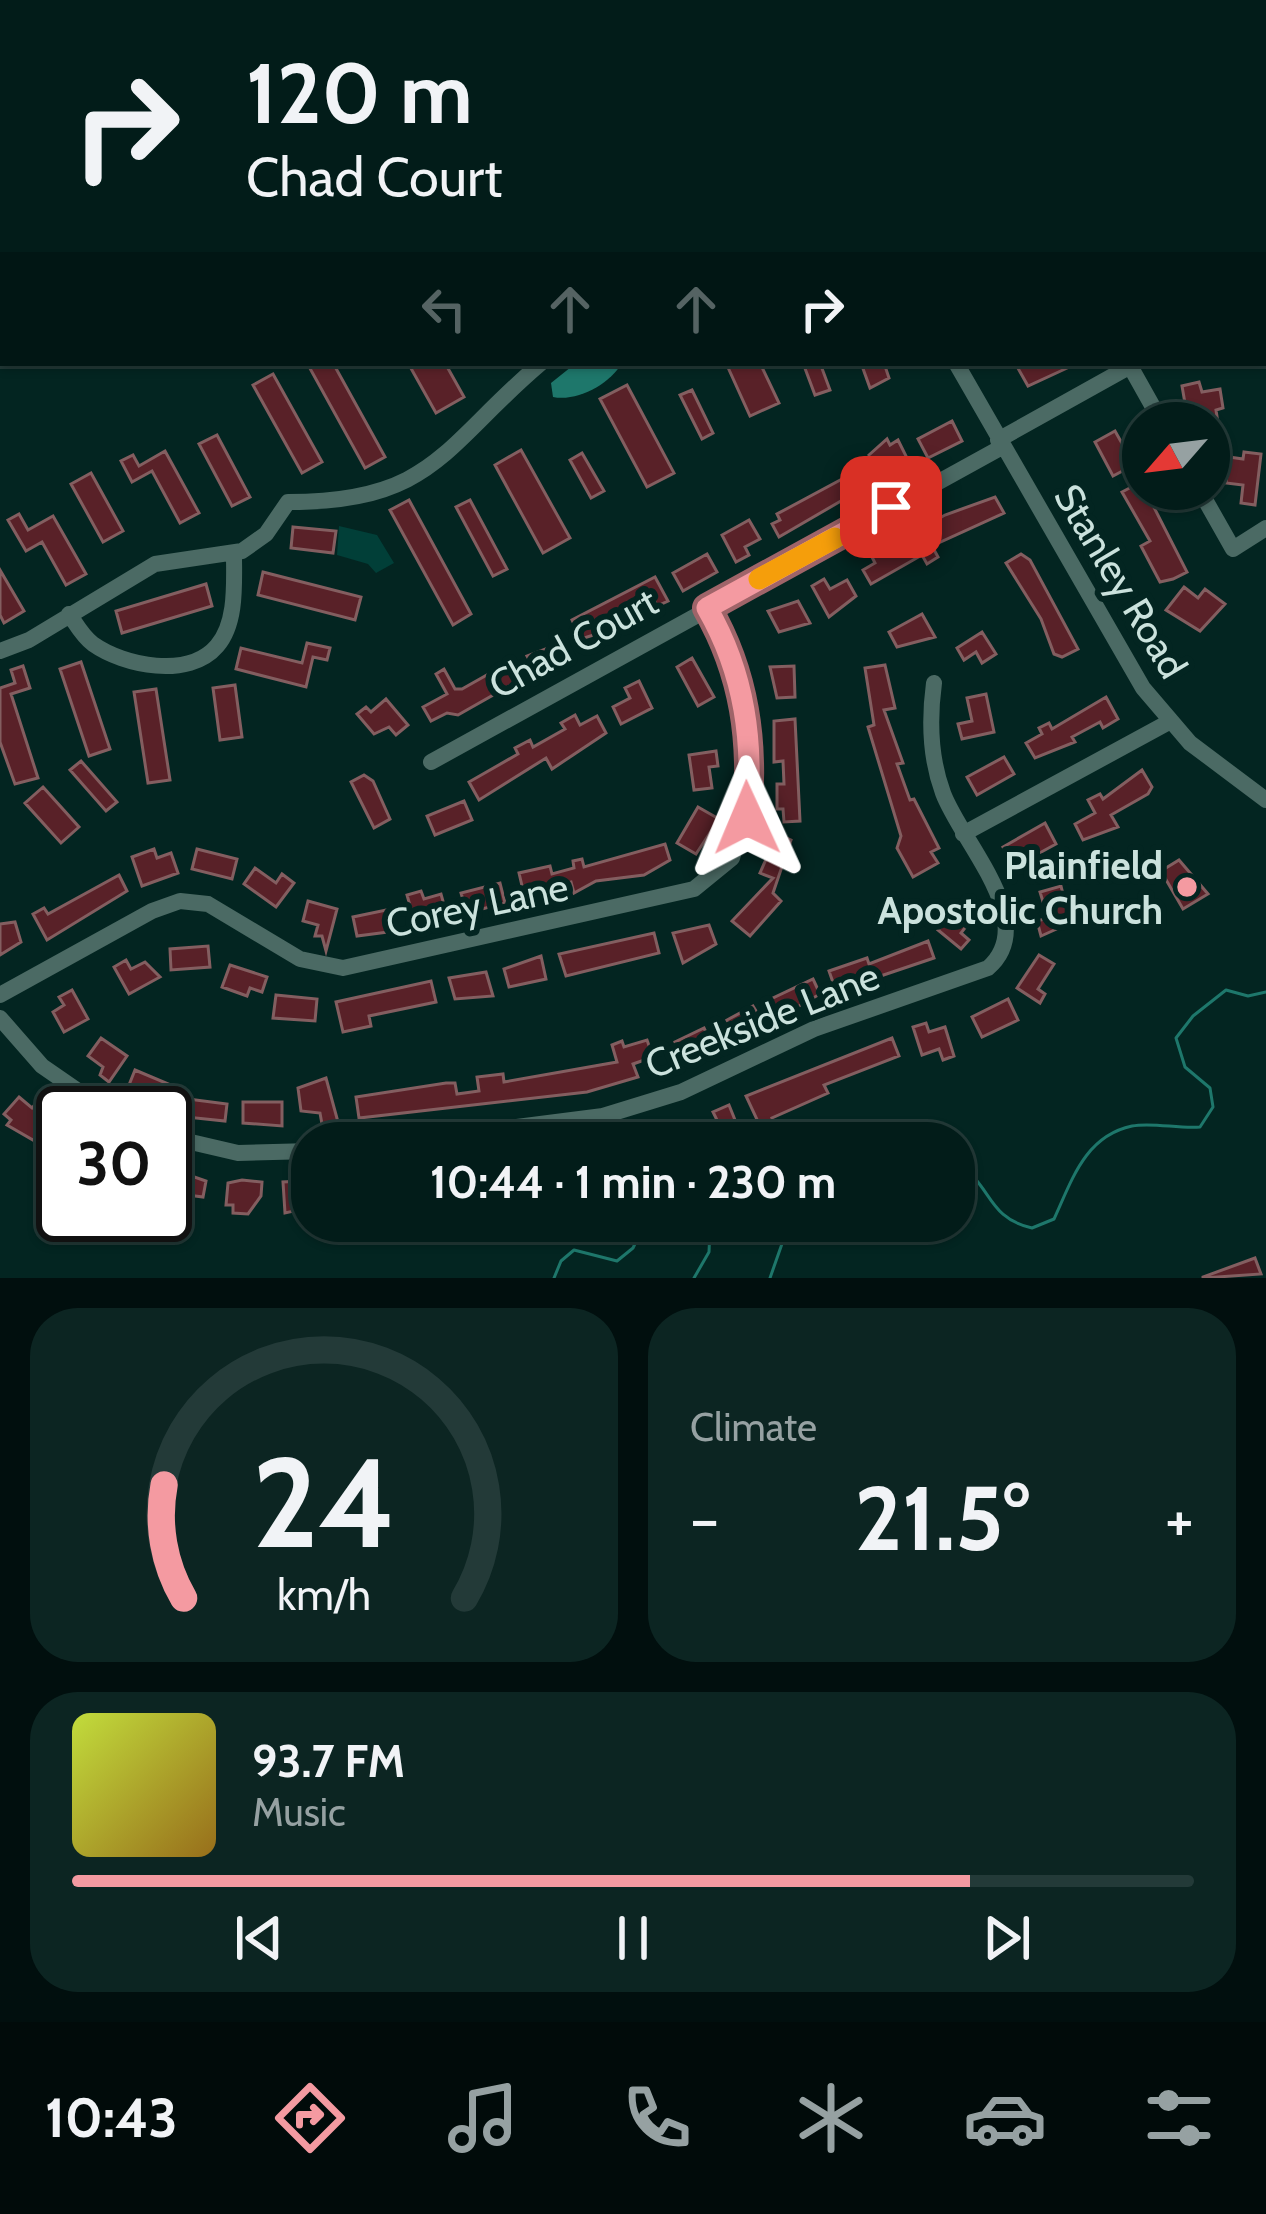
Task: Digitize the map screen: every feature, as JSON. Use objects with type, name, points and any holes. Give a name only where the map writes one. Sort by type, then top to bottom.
[{"type":"street","points":[[0,651],[155,564],[234,554],[266,534],[288,502],[366,497],[429,470],[538,366]]},
{"type":"street","name":"Stanley Road","points":[[958,366],[1143,688],[1169,722],[1266,800]]},
{"type":"street","name":"Chad Court","points":[[430,762],[1131,366]]},
{"type":"street","points":[[1134,366],[1152,402]]},
{"type":"street","points":[[1211,510],[1233,549],[1266,528]]},
{"type":"street","points":[[69,614],[88,641],[114,656],[183,666],[200,661],[219,645],[231,616],[234,554]]},
{"type":"street","name":"Corey Lane","points":[[0,995],[152,911],[180,901],[223,910],[313,964],[343,968],[694,890],[732,857],[749,800],[742,687],[731,652],[707,608]]},
{"type":"street","name":"Creekside Lane","points":[[556,1122],[603,1116],[681,1092],[814,1029],[988,968],[1001,953],[1007,921],[934,764],[934,682]]},
{"type":"street","points":[[963,834],[1169,722]]},
{"type":"street","points":[[0,1018],[42,1066],[71,1086]]},
{"type":"street","points":[[192,1142],[238,1153],[291,1152]]},
{"type":"shaded area","points":[[572,366],[620,366],[592,390],[572,397],[553,397],[551,383]]},
{"type":"shaded area","points":[[339,526],[377,535],[394,563],[376,573],[368,564],[337,555]]},
{"type":"building","points":[[309,366],[335,366],[385,457],[365,468]]},
{"type":"building","points":[[410,366],[447,366],[464,397],[436,413]]},
{"type":"building","points":[[727,366],[761,366],[779,403],[750,416]]},
{"type":"building","points":[[804,366],[821,366],[830,390],[815,395]]},
{"type":"building","points":[[862,366],[885,366],[889,378],[870,388]]},
{"type":"building","points":[[1017,366],[1071,366],[1028,386]]},
{"type":"building","points":[[273,374],[322,462],[302,473],[253,385]]},
{"type":"building","points":[[1199,382],[1202,392],[1220,389],[1222,402],[1185,402],[1182,386]]},
{"type":"building","points":[[627,385],[674,473],[647,487],[600,399]]},
{"type":"building","points":[[692,390],[713,433],[702,439],[680,395]]},
{"type":"building","points":[[952,421],[962,441],[928,458],[918,439]]},
{"type":"building","points":[[1115,431],[1122,443],[1122,471],[1113,476],[1095,442]]},
{"type":"building","points":[[217,435],[250,497],[232,506],[199,444]]},
{"type":"building","points":[[887,439],[890,445],[898,440],[906,456],[890,464],[895,475],[883,481],[869,455]]},
{"type":"building","points":[[521,450],[570,538],[543,553],[495,465]]},
{"type":"building","points":[[165,451],[199,513],[180,523],[152,471],[132,482],[121,461],[133,455],[139,466]]},
{"type":"building","points":[[1244,452],[1261,454],[1255,505],[1241,503],[1243,485],[1230,483],[1230,457],[1243,459]]},
{"type":"building","points":[[582,453],[604,491],[591,498],[570,460]]},
{"type":"building","points":[[857,471],[865,487],[779,537],[772,524],[780,520],[777,514]]},
{"type":"building","points":[[91,473],[123,531],[103,542],[71,484]]},
{"type":"building","points":[[995,497],[1004,513],[932,546],[938,557],[927,564],[922,555],[871,584],[863,570],[875,563],[872,557],[914,541],[910,535],[945,515]]},
{"type":"building","points":[[409,500],[471,614],[453,625],[390,510]]},
{"type":"building","points":[[470,500],[507,569],[493,576],[456,507]]},
{"type":"building","points":[[1132,510],[1155,510],[1187,572],[1160,582],[1141,546],[1150,541]]},
{"type":"building","points":[[19,514],[28,530],[53,516],[86,574],[66,585],[42,542],[26,551],[8,520]]},
{"type":"building","points":[[749,520],[760,539],[745,547],[749,555],[736,562],[722,535]]},
{"type":"building","points":[[293,527],[336,531],[333,553],[291,548]]},
{"type":"building","points":[[707,554],[717,572],[683,591],[673,573]]},
{"type":"building","points":[[1021,554],[1030,560],[1078,649],[1062,657],[1054,654],[1041,619],[1006,563]]},
{"type":"building","points":[[0,570],[24,611],[4,623],[0,615]]},
{"type":"building","points":[[263,572],[361,597],[355,620],[258,595]]},
{"type":"building","points":[[655,577],[668,601],[657,606],[654,600],[616,621],[619,627],[581,639],[572,620]]},
{"type":"building","points":[[824,579],[830,589],[847,580],[856,596],[829,617],[812,586]]},
{"type":"building","points":[[206,584],[212,606],[122,633],[116,611]]},
{"type":"building","points":[[1184,587],[1198,598],[1205,589],[1225,604],[1200,631],[1166,610]]},
{"type":"building","points":[[798,601],[810,623],[779,632],[768,611]]},
{"type":"building","points":[[922,614],[935,637],[897,647],[889,632]]},
{"type":"building","points":[[982,632],[996,654],[982,663],[976,652],[964,660],[957,648]]},
{"type":"building","points":[[307,643],[330,648],[327,660],[313,657],[306,687],[236,669],[241,648],[302,663]]},
{"type":"building","points":[[561,643],[567,654],[536,672],[527,656]]},
{"type":"building","points":[[692,658],[714,697],[698,706],[677,667]]},
{"type":"building","points":[[81,662],[110,749],[89,756],[60,669]]},
{"type":"building","points":[[508,663],[518,681],[458,715],[447,713],[431,721],[423,707],[447,694],[436,674],[444,669],[455,689],[462,689]]},
{"type":"building","points":[[885,665],[895,708],[884,710],[903,763],[897,764],[910,800],[914,799],[939,848],[931,852],[938,863],[913,877],[897,848],[901,836],[868,727],[874,725],[865,668]]},
{"type":"building","points":[[23,666],[30,688],[11,694],[38,778],[15,784],[0,742],[0,688],[15,683],[11,670]]},
{"type":"building","points":[[794,666],[795,697],[777,698],[770,667]]},
{"type":"building","points":[[639,681],[652,708],[621,724],[613,707],[630,698],[625,688]]},
{"type":"building","points":[[235,685],[242,737],[220,740],[213,688]]},
{"type":"building","points":[[156,689],[170,780],[148,783],[134,692]]},
{"type":"building","points":[[986,694],[994,732],[962,739],[958,724],[972,721],[967,698]]},
{"type":"building","points":[[1106,697],[1118,719],[1103,728],[1100,722],[1072,737],[1075,742],[1035,758],[1026,743],[1042,734],[1039,728],[1049,723],[1052,729]]},
{"type":"building","points":[[386,699],[408,725],[396,735],[389,727],[374,734],[357,714],[366,707],[371,712]]},
{"type":"building","points":[[575,715],[580,725],[597,716],[606,733],[552,769],[546,758],[479,800],[469,782],[518,754],[515,748],[530,740],[533,747],[565,729],[561,723]]},
{"type":"building","points":[[795,719],[800,821],[784,822],[783,809],[777,809],[777,784],[784,784],[783,761],[774,762],[774,721]]},
{"type":"building","points":[[716,751],[718,766],[709,767],[712,788],[694,790],[689,755]]},
{"type":"building","points":[[1004,757],[1014,774],[977,795],[967,777]]},
{"type":"building","points":[[81,761],[117,802],[106,811],[70,770]]},
{"type":"building","points":[[1142,770],[1152,787],[1148,794],[1111,815],[1118,827],[1083,840],[1075,824],[1095,813],[1088,800],[1100,794],[1103,799]]},
{"type":"building","points":[[364,775],[373,781],[390,819],[374,828],[351,782]]},
{"type":"building","points":[[43,787],[79,827],[61,843],[25,803]]},
{"type":"building","points":[[464,801],[472,820],[435,835],[427,816]]},
{"type":"building","points":[[698,807],[719,819],[696,854],[677,843]]},
{"type":"building","points":[[1045,823],[1056,844],[1014,867],[1003,847]]},
{"type":"building","points":[[777,834],[791,840],[773,893],[781,901],[750,936],[732,921],[773,878],[760,873]]},
{"type":"building","points":[[665,844],[670,860],[644,875],[596,881],[574,893],[571,882],[538,890],[540,900],[526,903],[519,873],[550,866],[552,874],[574,868],[573,861],[582,859],[584,867]]},
{"type":"building","points":[[154,849],[157,858],[171,853],[178,873],[142,886],[132,857]]},
{"type":"building","points":[[197,849],[237,859],[232,879],[192,869]]},
{"type":"building","name":"Plainfield Apostolic Church","points":[[1179,860],[1208,894],[1183,909],[1161,871]]},
{"type":"building","points":[[255,868],[276,883],[282,874],[294,883],[276,907],[244,884]]},
{"type":"building","points":[[119,875],[127,891],[47,940],[33,914],[44,908],[48,914]]},
{"type":"building","points":[[500,883],[505,903],[467,913],[461,893]]},
{"type":"building","points":[[1061,886],[1070,923],[1041,936],[1037,921],[1048,918],[1040,892]]},
{"type":"building","points":[[421,891],[424,899],[441,894],[448,919],[433,924],[431,915],[414,920],[407,895]]},
{"type":"building","points":[[308,901],[337,909],[326,951],[322,936],[315,936],[318,925],[303,921]]},
{"type":"building","points":[[957,908],[971,920],[961,933],[969,940],[961,949],[938,930]]},
{"type":"building","points":[[391,909],[396,931],[357,936],[353,917]]},
{"type":"building","points":[[15,922],[21,942],[0,955],[0,924]]},
{"type":"building","points":[[709,925],[716,944],[683,963],[673,933]]},
{"type":"building","points":[[654,933],[659,953],[566,976],[559,954]]},
{"type":"building","points":[[928,941],[934,958],[836,991],[829,971],[867,958],[869,964]]},
{"type":"building","points":[[208,946],[210,967],[171,970],[170,949]]},
{"type":"building","points":[[1039,955],[1054,964],[1038,989],[1045,994],[1040,1003],[1017,988]]},
{"type":"building","points":[[541,956],[546,979],[509,987],[504,969]]},
{"type":"building","points":[[126,960],[131,969],[145,962],[160,977],[129,994],[114,967]]},
{"type":"building","points":[[230,965],[267,977],[262,992],[250,988],[247,996],[222,987]]},
{"type":"building","points":[[486,972],[493,996],[455,999],[449,978]]},
{"type":"building","points":[[813,979],[820,994],[780,1017],[771,999]]},
{"type":"building","points":[[431,981],[436,1002],[369,1016],[371,1026],[343,1032],[336,1002]]},
{"type":"building","points":[[72,990],[88,1019],[64,1032],[53,1012],[64,1005],[59,997]]},
{"type":"building","points":[[276,995],[317,999],[315,1021],[273,1018]]},
{"type":"building","points":[[1008,999],[1018,1020],[982,1037],[972,1017]]},
{"type":"building","points":[[753,1006],[764,1024],[735,1035],[727,1020]]},
{"type":"building","points":[[926,1023],[929,1032],[945,1027],[954,1056],[943,1060],[939,1049],[922,1055],[913,1027]]},
{"type":"building","points":[[704,1028],[711,1043],[684,1062],[675,1042]]},
{"type":"building","points":[[101,1038],[127,1056],[109,1082],[100,1075],[103,1067],[88,1056]]},
{"type":"building","points":[[892,1038],[899,1056],[824,1085],[828,1093],[772,1118],[774,1122],[758,1122],[746,1096]]},
{"type":"building","points":[[647,1040],[653,1057],[633,1064],[638,1077],[587,1092],[359,1118],[356,1097],[446,1083],[455,1083],[457,1094],[479,1091],[477,1077],[503,1074],[504,1082],[617,1062],[612,1045],[622,1041],[624,1047]]},
{"type":"building","points":[[135,1070],[173,1086],[129,1086]]},
{"type":"building","points":[[326,1078],[338,1122],[322,1122],[320,1113],[301,1111],[298,1088]]},
{"type":"building","points":[[19,1097],[32,1108],[36,1103],[36,1137],[33,1140],[7,1125],[11,1120],[4,1114]]},
{"type":"building","points":[[192,1100],[227,1104],[225,1121],[192,1118]]},
{"type":"building","points":[[243,1102],[282,1102],[282,1126],[243,1123]]},
{"type":"building","points":[[729,1105],[736,1122],[718,1122],[713,1112]]},
{"type":"building","points":[[192,1176],[206,1181],[203,1197],[192,1196]]},
{"type":"building","points":[[262,1182],[261,1196],[248,1214],[233,1213],[233,1205],[226,1205],[228,1183]]},
{"type":"building","points":[[283,1182],[291,1182],[291,1212],[285,1213]]},
{"type":"building","points":[[1255,1258],[1261,1274],[1203,1278],[1203,1277]]},
{"type":"waterway","points":[[975,1179],[1005,1216],[1032,1228],[1054,1219],[1082,1162],[1116,1131],[1140,1125],[1200,1127],[1213,1107],[1210,1088],[1185,1067],[1176,1038],[1193,1016],[1226,990],[1248,996],[1266,992]]},
{"type":"waterway","points":[[554,1278],[561,1261],[574,1250],[617,1261],[636,1242]]},
{"type":"waterway","points":[[694,1278],[709,1242]]},
{"type":"waterway","points":[[770,1278],[783,1242]]},
{"type":"slow traffic","points":[[759,579],[835,538]]},
{"type":"place","name":"Plainfield Apostolic Church","points":[[1187,887]]},
{"type":"route","points":[[747,818],[742,687],[736,662],[707,608],[891,507]]}]
